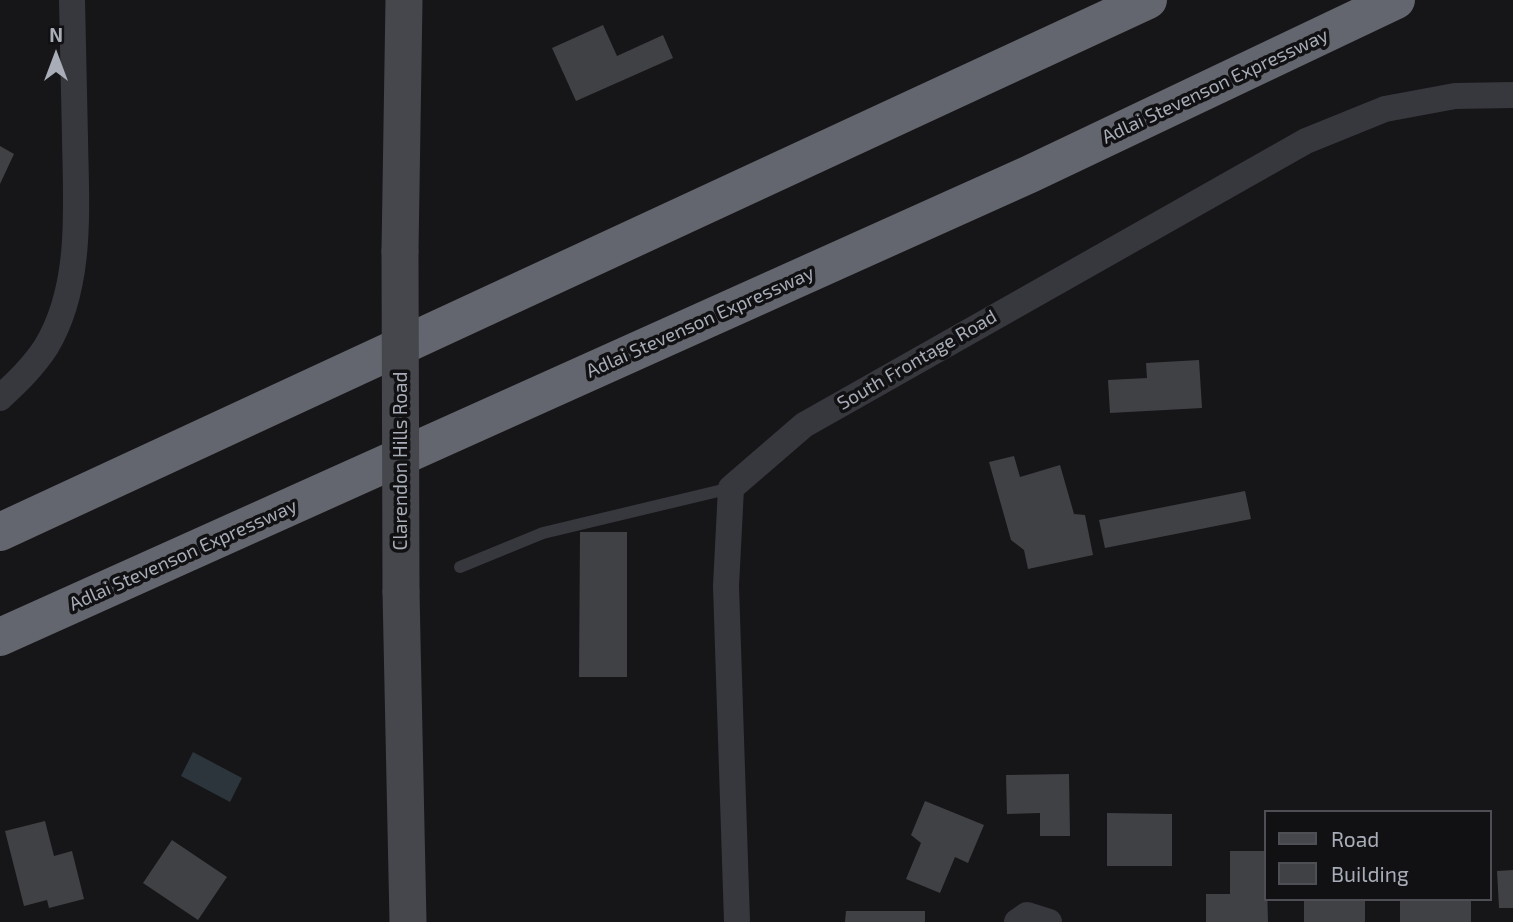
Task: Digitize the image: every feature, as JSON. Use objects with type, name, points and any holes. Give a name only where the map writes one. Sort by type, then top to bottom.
[{"type":"highway","points":[[0,532],[1148,0]]},
{"type":"highway","name":"Adlai Stevenson Expressway","points":[[0,637],[1017,180],[1396,0]]},
{"type":"highway","points":[[1332,30],[1410,0]]},
{"type":"street","points":[[0,398],[25,375],[46,345],[60,317],[69,281],[76,204],[72,0]]},
{"type":"street","name":"Clarendon Hills Road","points":[[404,0],[400,251],[401,592],[408,922]]},
{"type":"street","name":"South Frontage Road","points":[[731,488],[804,425],[1306,141],[1385,109],[1455,96],[1513,95]]},
{"type":"street","points":[[731,488],[726,586],[737,922]]},
{"type":"street","points":[[1017,922],[1027,915],[1049,922]]},
{"type":"lane","points":[[460,567],[544,533],[731,488]]},
{"type":"shaded area","points":[[193,752],[242,778],[230,802],[181,776]]},
{"type":"building","points":[[603,25],[617,56],[663,35],[673,58],[576,101],[552,48]]},
{"type":"building","points":[[0,146],[14,154],[0,184]]},
{"type":"building","points":[[1199,360],[1202,408],[1110,413],[1108,380],[1147,378],[1146,363]]},
{"type":"building","points":[[1014,456],[1020,477],[1060,465],[1074,514],[1085,515],[1093,555],[1028,569],[1024,550],[1011,540],[989,462]]},
{"type":"building","points":[[1245,491],[1251,519],[1105,548],[1099,520]]},
{"type":"building","points":[[580,532],[627,532],[627,677],[579,677]]},
{"type":"building","points":[[1069,774],[1070,836],[1040,836],[1040,813],[1007,814],[1006,775]]},
{"type":"building","points":[[925,801],[984,825],[968,863],[955,857],[940,893],[906,879],[921,843],[911,835]]},
{"type":"building","points":[[1107,813],[1172,814],[1172,866],[1107,866]]},
{"type":"building","points":[[45,821],[54,856],[72,851],[84,899],[49,908],[47,900],[24,906],[5,831]]},
{"type":"building","points":[[172,840],[227,877],[198,920],[143,883]]},
{"type":"building","points":[[1230,851],[1264,851],[1264,901],[1267,901],[1268,922],[1206,922],[1206,894],[1230,894]]},
{"type":"building","points":[[1513,870],[1513,908],[1499,908],[1497,871]]},
{"type":"building","points":[[1304,901],[1365,901],[1365,922],[1304,922]]},
{"type":"building","points":[[1400,901],[1471,901],[1471,922],[1400,922]]},
{"type":"building","points":[[846,911],[925,911],[925,922],[845,922]]}]
